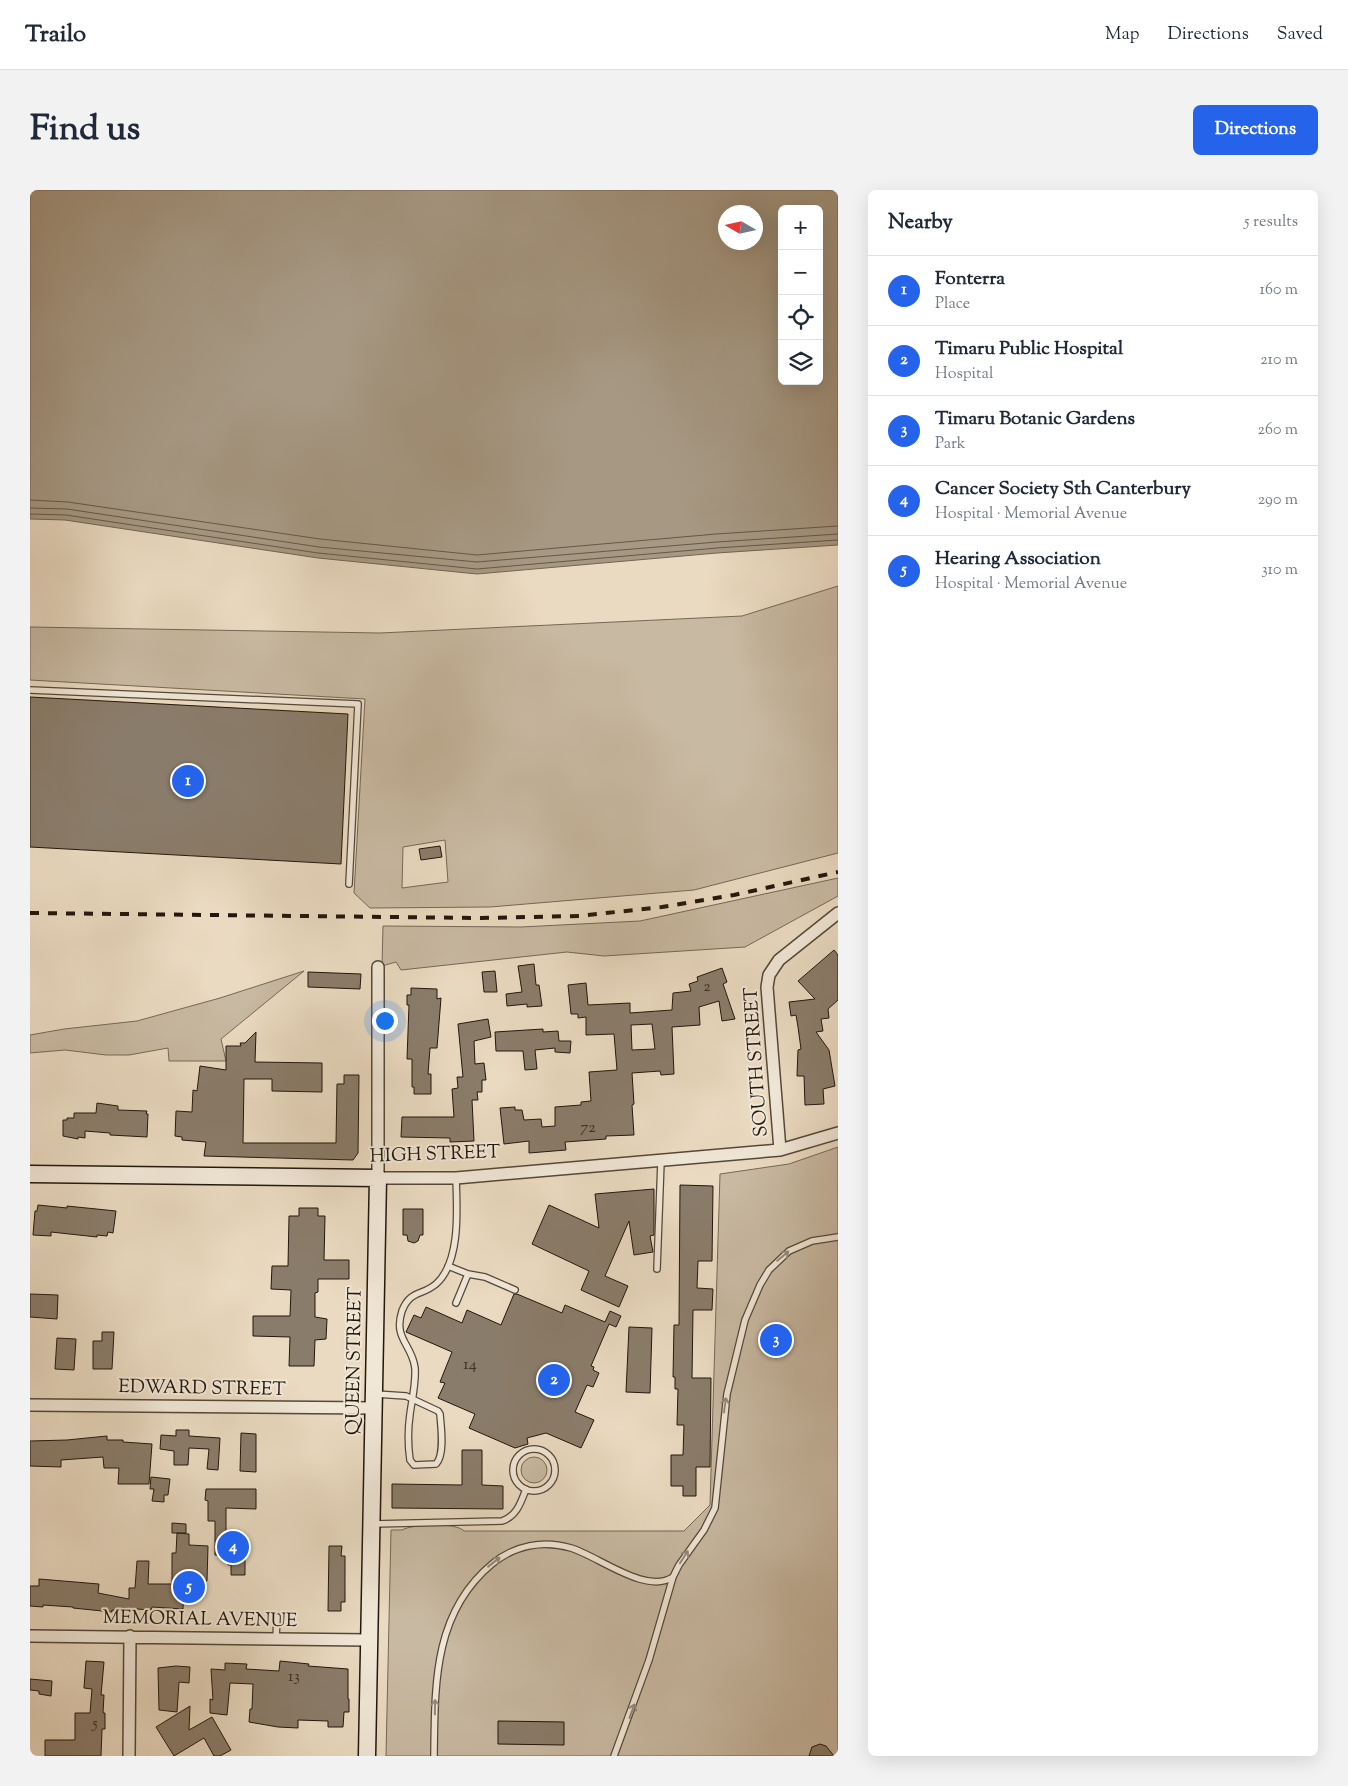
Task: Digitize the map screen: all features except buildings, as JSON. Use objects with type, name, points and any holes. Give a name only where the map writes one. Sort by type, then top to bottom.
[{"type":"street","name":"SOUTH STREET","points":[[780,1150],[767,987],[769,975],[779,960],[838,913]]},
{"type":"street","name":"QUEEN STREET","points":[[367,1756],[378,1178],[378,967]]},
{"type":"street","name":"HIGH STREET","points":[[30,1174],[456,1178],[780,1150],[838,1134]]},
{"type":"street","name":"EDWARD STREET","points":[[30,1405],[374,1401]]},
{"type":"street","name":"MEMORIAL AVENUE","points":[[30,1636],[369,1640]]},
{"type":"street","points":[[128,1756],[130,1636]]},
{"type":"lane","points":[[30,690],[358,704],[349,884]]},
{"type":"lane","points":[[657,1269],[661,1161]]},
{"type":"lane","points":[[374,1401],[398,1394],[413,1399],[438,1411],[440,1414],[441,1454],[439,1461],[436,1464],[414,1465],[410,1460],[410,1415],[413,1399],[415,1370],[413,1357],[401,1339],[400,1323],[408,1299],[412,1295],[429,1289],[437,1283],[448,1266],[455,1242],[456,1178]]},
{"type":"lane","points":[[614,1756],[649,1660],[673,1577],[678,1565],[704,1530],[715,1508],[727,1394],[745,1320],[760,1285],[769,1270],[789,1251],[812,1241],[838,1238]]},
{"type":"lane","points":[[448,1266],[468,1274],[485,1277],[516,1290]]},
{"type":"lane","points":[[456,1303],[468,1274]]},
{"type":"lane","points":[[530,1449],[543,1451],[549,1455],[555,1468],[551,1482],[540,1490],[526,1490],[516,1481],[513,1468],[515,1461],[518,1456],[530,1449]]},
{"type":"lane","points":[[371,1524],[502,1521],[508,1519],[517,1511],[526,1490]]},
{"type":"lane","points":[[434,1756],[437,1673],[440,1652],[456,1607],[476,1579],[496,1560],[517,1548],[550,1544],[583,1552],[643,1580],[658,1582],[673,1577]]},
{"type":"lane","points":[[276,1638],[278,1617]]},
{"type":"shaded area","points":[[838,586],[838,853],[694,890],[490,907],[370,908],[354,893],[365,699],[30,680],[30,627],[380,633],[742,616]],"holes":[[[445,840],[448,882],[402,888],[403,847]]]},
{"type":"shaded area","points":[[838,878],[838,896],[745,947],[604,956],[567,952],[401,970],[396,962],[382,966],[383,926],[521,927],[640,921]]},
{"type":"shaded area","points":[[304,971],[221,1039],[226,1061],[169,1061],[168,1048],[129,1055],[106,1055],[65,1050],[30,1053],[30,1035],[64,1029],[137,1021],[220,998]]},
{"type":"shaded area","points":[[838,1147],[838,1756],[386,1756],[391,1530],[402,1530],[415,1526],[444,1525],[464,1531],[684,1531],[710,1505],[720,1174],[789,1164]]},
{"type":"shaded area","points":[[534,1457],[543,1461],[547,1470],[543,1479],[534,1483],[525,1479],[521,1470],[525,1461]]},
{"type":"water","points":[[30,190],[838,190],[838,545],[717,553],[477,574],[318,558],[65,520],[30,519]]},
{"type":"railway","points":[[30,913],[481,918],[579,916],[662,907],[734,895],[838,872]]},
{"type":"place","name":"Fonterra","points":[[188,781]]},
{"type":"place","name":"Timaru Botanic Gardens","points":[[776,1340]]},
{"type":"place","name":"Timaru Public Hospital","points":[[554,1380]]},
{"type":"place","name":"Cancer Society Sth Canterbury","points":[[233,1547]]},
{"type":"place","name":"Hearing Association","points":[[189,1587]]}]
